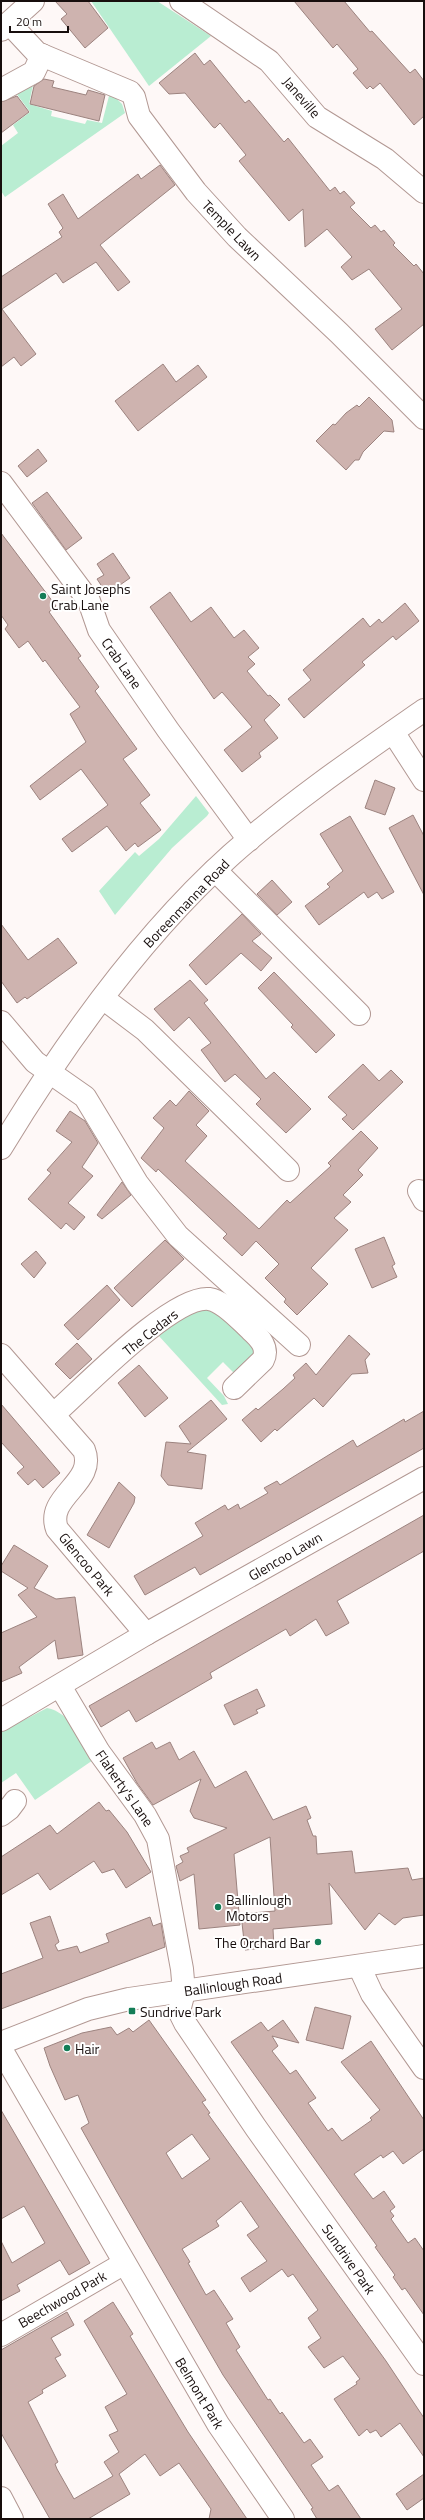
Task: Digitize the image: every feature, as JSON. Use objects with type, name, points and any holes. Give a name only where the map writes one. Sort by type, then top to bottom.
[{"type":"street","points":[[5,27],[33,1]]},
{"type":"street","name":"Janeville","points":[[181,1],[269,61],[318,118],[385,159],[424,192]]},
{"type":"street","name":"Temple Lawn","points":[[5,27],[42,55],[130,92],[134,97],[139,116],[196,192],[237,238],[339,332],[424,418]]},
{"type":"street","points":[[1,90],[34,72],[42,55]]},
{"type":"street","name":"Crab Lane","points":[[1,483],[88,601],[99,630],[168,730],[249,840]]},
{"type":"street","name":"Boreenmanna Road","points":[[1,1148],[50,1072],[155,932],[215,870],[249,840],[313,788],[424,710]]},
{"type":"street","points":[[393,732],[424,780]]},
{"type":"street","points":[[215,870],[359,1014]]},
{"type":"street","points":[[104,999],[145,1030],[288,1170]]},
{"type":"street","points":[[1,1022],[32,1059],[85,1097],[137,1183],[178,1236],[299,1345]]},
{"type":"street","name":"The Cedars","points":[[54,1414],[149,1328],[178,1309],[204,1299],[217,1302],[224,1306],[264,1344],[265,1355],[263,1360],[234,1388]]},
{"type":"street","name":"Glencoo Park","points":[[1,1355],[54,1414],[84,1450],[88,1459],[87,1468],[81,1478],[55,1511],[54,1520],[57,1529],[146,1634]]},
{"type":"street","name":"Glencoo Lawn","points":[[146,1634],[424,1478]]},
{"type":"street","points":[[1,1720],[146,1634]]},
{"type":"street","name":"Flaherty's Lane","points":[[60,1686],[99,1752],[145,1815],[158,1839],[178,1941],[184,1992]]},
{"type":"street","name":"Ballinlough Road","points":[[1,2043],[88,2009],[129,1999],[424,1956]]},
{"type":"street","points":[[359,1966],[372,1994],[424,2068]]},
{"type":"street","name":"Sundrive Park","points":[[184,1992],[179,2011],[192,2038],[424,2364]]},
{"type":"street","name":"Belmont Park","points":[[1,2049],[123,2264],[218,2424],[283,2519]]},
{"type":"street","name":"Beechwood Park","points":[[1,2335],[123,2264]]},
{"type":"street","points":[[1,2498],[12,2519]]},
{"type":"green space","points":[[91,1],[157,1],[211,36],[149,86]]},
{"type":"green space","points":[[33,85],[29,104],[52,111],[51,116],[85,124],[87,120],[102,123],[110,92],[122,104],[125,113],[5,197],[1,191],[1,146],[18,133],[13,125],[30,112],[13,89]]},
{"type":"green space","points":[[196,796],[209,813],[207,816],[172,848],[115,915],[99,891],[135,852],[139,856],[159,839]]},
{"type":"green space","points":[[199,1308],[213,1310],[252,1344],[255,1354],[236,1375],[223,1362],[207,1378],[224,1396],[228,1404],[222,1405],[158,1335]]},
{"type":"green space","points":[[47,1708],[63,1715],[69,1721],[96,1758],[35,1800],[16,1773],[1,1783],[1,1732]]},
{"type":"building","points":[[55,1],[88,1],[108,28],[85,48],[61,19],[67,14]]},
{"type":"building","points":[[294,1],[344,1],[370,32],[372,31],[410,73],[415,69],[424,81],[424,116],[414,125],[380,83],[373,89],[370,86],[367,89],[353,73],[358,69],[337,44],[333,48]]},
{"type":"building","points":[[195,53],[204,65],[210,60],[245,103],[249,100],[284,142],[288,138],[330,191],[335,187],[340,194],[344,191],[355,203],[350,207],[371,228],[375,225],[381,232],[384,230],[395,243],[393,245],[414,266],[416,264],[424,274],[424,324],[392,350],[375,329],[402,309],[369,269],[352,280],[341,267],[352,257],[327,229],[305,247],[303,209],[289,221],[239,161],[246,155],[220,123],[215,128],[213,127],[185,93],[169,94],[159,83]]},
{"type":"building","points":[[44,79],[54,81],[52,87],[86,95],[88,90],[105,95],[99,121],[30,104],[34,86]]},
{"type":"building","points":[[17,96],[29,112],[1,133],[1,102]]},
{"type":"building","points":[[160,165],[175,185],[100,245],[130,282],[118,291],[96,262],[63,283],[56,273],[2,309],[36,354],[21,366],[14,357],[1,367],[1,277],[62,237],[59,232],[63,228],[48,204],[63,194],[78,219],[138,174],[141,179]]},
{"type":"building","points":[[163,364],[176,382],[198,365],[207,377],[138,431],[115,401]]},
{"type":"building","points":[[369,397],[392,420],[394,432],[384,431],[363,452],[359,460],[355,460],[346,470],[316,441],[333,424],[335,425],[346,413],[357,405],[359,407]]},
{"type":"building","points":[[38,449],[47,461],[27,477],[18,466]]},
{"type":"building","points":[[47,492],[82,538],[66,550],[32,503]]},
{"type":"building","points":[[1,533],[56,606],[49,612],[81,656],[78,658],[99,687],[95,691],[137,749],[123,759],[150,795],[140,803],[161,830],[138,847],[135,843],[126,851],[107,826],[72,852],[62,839],[108,805],[81,769],[40,800],[30,786],[86,742],[70,714],[80,707],[45,660],[43,662],[28,641],[19,648],[5,629],[8,625],[1,615]]},
{"type":"building","points":[[113,553],[130,578],[107,594],[97,579],[104,575],[97,564]]},
{"type":"building","points":[[170,592],[191,622],[211,607],[234,638],[244,630],[259,648],[248,657],[255,664],[247,671],[268,696],[270,695],[280,705],[264,720],[278,738],[259,753],[261,757],[242,772],[224,750],[252,727],[222,692],[214,699],[150,607]]},
{"type":"building","points":[[405,603],[419,621],[396,640],[393,636],[362,662],[365,665],[304,718],[288,699],[311,680],[303,670],[363,618],[370,627],[379,619],[382,623]]},
{"type":"building","points":[[375,780],[395,788],[385,815],[365,808]]},
{"type":"building","points":[[413,815],[424,836],[424,895],[389,828]]},
{"type":"building","points":[[350,816],[394,892],[382,899],[377,892],[368,898],[364,892],[319,925],[305,906],[330,887],[327,884],[343,871],[320,834]]},
{"type":"building","points":[[272,880],[292,902],[277,915],[257,894]]},
{"type":"building","points":[[242,914],[261,934],[252,941],[272,958],[261,971],[241,953],[206,985],[189,965]]},
{"type":"building","points":[[1,924],[28,960],[58,938],[77,963],[27,999],[25,997],[17,1003],[1,981]]},
{"type":"building","points":[[274,972],[335,1035],[316,1053],[291,1027],[293,1025],[258,988]]},
{"type":"building","points":[[190,980],[208,1000],[204,1003],[266,1079],[274,1072],[311,1109],[286,1133],[256,1104],[261,1099],[235,1074],[225,1082],[201,1050],[211,1043],[189,1017],[174,1031],[154,1009]]},
{"type":"building","points":[[363,1064],[379,1081],[391,1070],[403,1082],[353,1130],[342,1119],[347,1115],[328,1097]]},
{"type":"building","points":[[189,1091],[209,1111],[196,1125],[207,1136],[185,1161],[259,1229],[287,1200],[290,1203],[331,1166],[328,1163],[361,1131],[378,1148],[358,1170],[363,1175],[343,1195],[351,1202],[334,1218],[348,1230],[311,1268],[328,1284],[297,1315],[284,1302],[286,1299],[265,1278],[279,1264],[256,1241],[242,1256],[223,1238],[227,1234],[158,1169],[156,1172],[141,1158],[164,1128],[153,1118],[170,1100],[176,1106]]},
{"type":"building","points":[[70,1111],[85,1121],[98,1143],[82,1167],[93,1176],[68,1203],[85,1217],[74,1230],[66,1223],[61,1229],[28,1199],[51,1173],[47,1170],[72,1142],[56,1131]]},
{"type":"building","points":[[122,1182],[131,1195],[102,1219],[97,1215]]},
{"type":"building","points":[[384,1237],[395,1264],[392,1266],[397,1277],[372,1288],[355,1249]]},
{"type":"building","points":[[165,1240],[184,1259],[132,1307],[114,1288]]},
{"type":"building","points":[[36,1251],[46,1263],[34,1278],[21,1264]]},
{"type":"building","points":[[107,1285],[120,1300],[78,1340],[64,1325]]},
{"type":"building","points":[[349,1335],[370,1354],[365,1360],[368,1373],[352,1374],[323,1407],[314,1398],[277,1431],[275,1429],[261,1442],[242,1420],[256,1408],[258,1410],[283,1389],[295,1378],[293,1375],[306,1363],[316,1375]]},
{"type":"building","points":[[77,1343],[92,1359],[70,1379],[55,1364]]},
{"type":"building","points":[[139,1365],[168,1398],[145,1417],[118,1383]]},
{"type":"building","points":[[211,1400],[227,1419],[187,1452],[206,1455],[202,1489],[168,1485],[161,1476],[166,1442],[191,1444],[179,1426]]},
{"type":"building","points":[[1,1404],[60,1473],[43,1488],[35,1479],[28,1485],[17,1473],[24,1467],[1,1442]]},
{"type":"building","points":[[424,1411],[424,1448],[200,1575],[195,1567],[145,1595],[134,1576],[203,1536],[195,1523],[225,1505],[228,1510],[238,1504],[240,1509],[268,1493],[264,1488],[277,1481],[280,1485],[353,1440],[357,1447],[404,1419],[405,1422]]},
{"type":"building","points":[[119,1482],[135,1497],[134,1503],[109,1548],[87,1535]]},
{"type":"building","points":[[424,1515],[424,1551],[337,1601],[349,1623],[326,1636],[316,1619],[290,1636],[286,1629],[210,1673],[212,1678],[136,1722],[129,1710],[101,1727],[89,1706]]},
{"type":"building","points":[[14,1545],[48,1566],[34,1588],[56,1599],[75,1597],[83,1655],[58,1659],[55,1640],[19,1667],[22,1673],[1,1682],[1,1633],[37,1617],[18,1595],[28,1588],[1,1571],[1,1566]]},
{"type":"building","points":[[257,1689],[265,1706],[256,1710],[258,1713],[234,1725],[224,1705]]},
{"type":"building","points":[[152,1742],[156,1749],[170,1742],[179,1760],[194,1751],[215,1788],[246,1771],[273,1820],[306,1806],[311,1818],[307,1820],[313,1836],[316,1836],[317,1854],[352,1851],[355,1873],[408,1868],[412,1880],[424,1878],[424,1915],[403,1918],[395,1925],[379,1913],[365,1930],[329,1883],[332,1924],[273,1929],[274,1947],[245,1950],[241,1914],[275,1911],[270,1837],[234,1854],[240,1925],[199,1929],[194,1874],[180,1881],[176,1866],[183,1862],[180,1856],[189,1852],[187,1848],[227,1828],[194,1818],[190,1811],[201,1779],[153,1805],[137,1783],[123,1758]]},
{"type":"building","points":[[99,1802],[106,1811],[109,1810],[127,1832],[151,1872],[126,1888],[114,1869],[102,1873],[94,1861],[50,1890],[38,1873],[1,1895],[1,1857],[50,1825],[57,1834]]},
{"type":"building","points":[[50,1916],[59,1942],[55,1945],[58,1951],[77,1946],[80,1953],[109,1942],[106,1934],[150,1917],[153,1926],[161,1923],[165,1947],[1,2009],[1,1974],[43,1958],[30,1923]]},
{"type":"building","points":[[315,2007],[351,2016],[343,2049],[306,2040]]},
{"type":"building","points":[[149,2020],[206,2100],[202,2102],[210,2113],[208,2114],[386,2361],[424,2418],[424,2457],[400,2423],[381,2437],[376,2430],[370,2433],[367,2429],[359,2436],[334,2399],[357,2384],[356,2382],[360,2379],[343,2356],[324,2368],[308,2347],[321,2338],[308,2318],[318,2310],[293,2274],[288,2277],[282,2269],[250,2292],[241,2278],[267,2261],[247,2235],[259,2227],[241,2201],[216,2221],[219,2226],[182,2249],[206,2295],[214,2290],[233,2319],[226,2323],[240,2347],[236,2350],[268,2400],[270,2399],[280,2414],[282,2412],[304,2443],[310,2439],[323,2457],[311,2465],[329,2491],[338,2485],[361,2519],[317,2519],[311,2509],[313,2508],[223,2375],[81,2128],[89,2123],[78,2095],[65,2100],[44,2048],[82,2033],[111,2027],[117,2035],[129,2028],[133,2032]],"holes":[[[192,2134],[210,2159],[182,2179],[166,2153]]]},
{"type":"building","points":[[283,2020],[299,2043],[272,2036],[278,2046],[272,2051],[290,2074],[296,2070],[316,2098],[308,2103],[328,2131],[332,2128],[342,2141],[372,2120],[370,2118],[380,2110],[341,2062],[371,2041],[424,2120],[424,2149],[403,2164],[393,2151],[383,2158],[381,2155],[354,2174],[373,2199],[384,2191],[395,2207],[390,2211],[394,2216],[391,2219],[408,2243],[415,2238],[424,2251],[424,2315],[405,2288],[402,2290],[393,2277],[395,2275],[375,2247],[377,2246],[231,2042],[261,2022],[268,2031]]},
{"type":"building","points":[[1,2110],[90,2263],[69,2275],[60,2260],[17,2285],[20,2291],[1,2301],[1,2241],[12,2263],[45,2243],[24,2206],[1,2219]]},
{"type":"building","points":[[113,2302],[133,2334],[130,2336],[188,2432],[247,2519],[209,2519],[211,2509],[179,2463],[160,2476],[145,2454],[119,2474],[130,2494],[88,2519],[50,2519],[1,2433],[1,2350],[67,2312],[74,2325],[51,2338],[61,2355],[55,2358],[66,2376],[42,2390],[43,2393],[28,2402],[58,2462],[55,2464],[57,2469],[74,2499],[113,2476],[104,2462],[119,2452],[109,2435],[118,2431],[105,2407],[127,2394],[84,2321]]},
{"type":"building","points":[[424,2474],[424,2498],[407,2510],[396,2494]]},
{"type":"place","name":"Saint Josephs Crab Lane","points":[[43,596]]},
{"type":"place","name":"Ballinlough Motors","points":[[218,1907]]},
{"type":"place","name":"The Orchard Bar","points":[[318,1942]]},
{"type":"place","name":"Sundrive Park","points":[[132,2011]]},
{"type":"place","name":"Hair","points":[[67,2048]]}]
